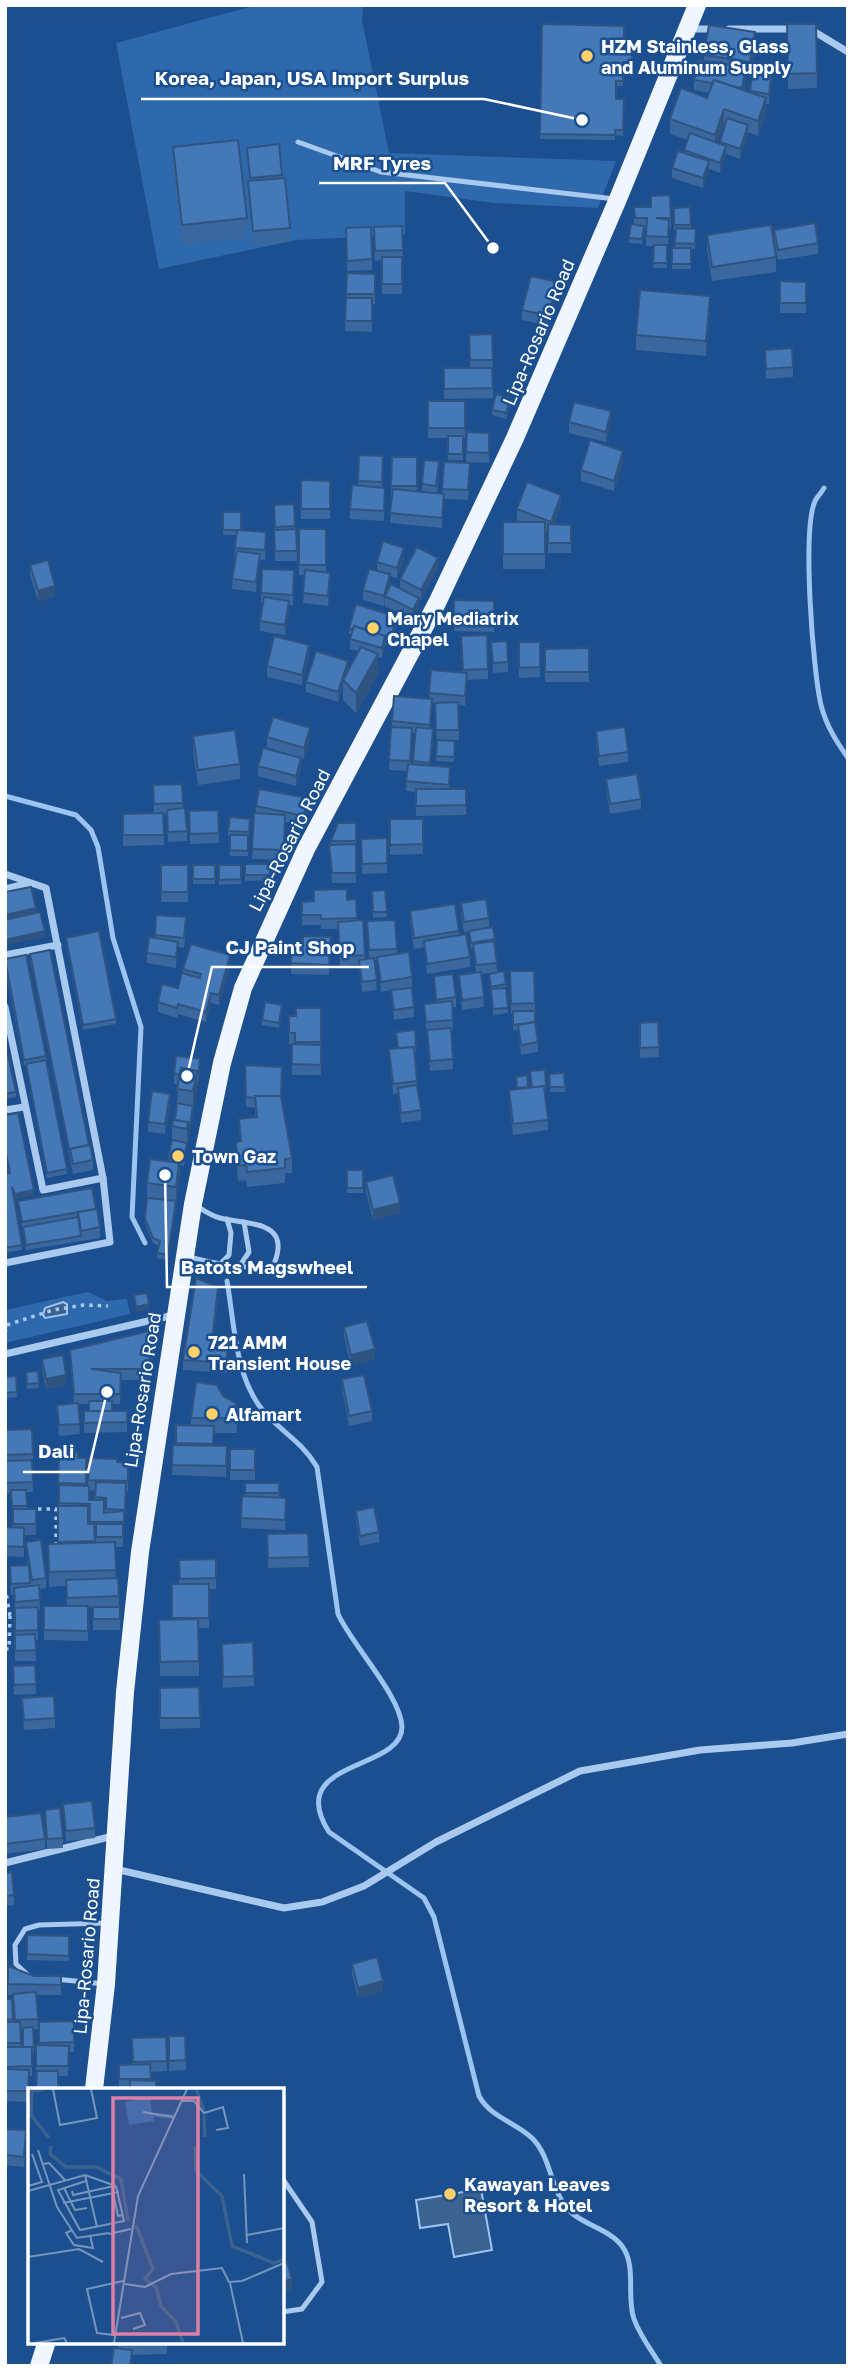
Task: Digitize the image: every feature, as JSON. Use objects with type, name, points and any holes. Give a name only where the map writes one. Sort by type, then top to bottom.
[{"type":"main road","name":"Lipa-Rosario Road","points":[[94,2088],[106,1984],[125,1692],[140,1552],[193,1204],[222,1063],[243,988],[306,849],[437,603],[514,439],[618,199],[697,5]]},
{"type":"main road","points":[[39,2366],[46,2343]]},
{"type":"street","points":[[687,29],[814,29],[848,52]]},
{"type":"street","points":[[5,874],[46,888],[103,1178],[110,1242],[5,1264]]},
{"type":"street","points":[[5,889],[31,883]]},
{"type":"street","points":[[5,955],[58,944]]},
{"type":"street","points":[[5,1007],[43,1190],[103,1178]]},
{"type":"street","points":[[5,1110],[24,1107]]},
{"type":"street","points":[[5,1354],[175,1315]]},
{"type":"street","points":[[114,1868],[284,1908],[322,1902],[364,1886],[436,1842],[580,1771],[700,1751],[792,1743],[848,1734]]},
{"type":"street","points":[[5,1863],[116,1835]]},
{"type":"lane","points":[[298,142],[381,172],[618,199]]},
{"type":"lane","points":[[183,1263],[256,1269],[274,1264],[278,1255],[276,1237],[267,1227],[227,1219],[193,1204]]},
{"type":"lane","points":[[219,1264],[229,1255],[231,1233],[227,1219]]},
{"type":"lane","points":[[239,1267],[249,1252],[244,1222]]},
{"type":"lane","points":[[37,1977],[26,1975],[16,1964],[15,1945],[25,1929],[39,1925],[110,1923]]},
{"type":"lane","points":[[49,1979],[106,1984]]},
{"type":"lane","points":[[284,2181],[312,2222],[322,2282],[302,2309],[284,2312]]},
{"type":"path","points":[[5,1333],[6,1325],[40,1313],[69,1307],[108,1306]]},
{"type":"path","points":[[38,1509],[56,1509],[56,1556]]},
{"type":"path","points":[[5,1587],[10,1616],[9,1649],[5,1649]]},
{"type":"path","points":[[10,1616],[24,1616]]},
{"type":"shaded area","points":[[257,5],[363,5],[362,20],[389,153],[616,161],[598,208],[494,203],[405,191],[405,235],[296,240],[159,269],[116,43]]},
{"type":"shaded area","points":[[88,1292],[107,1301],[127,1299],[130,1314],[5,1343],[5,1310]]},
{"type":"shaded area","points":[[63,1302],[67,1304],[67,1314],[45,1318],[45,1308]]},
{"type":"shaded area","points":[[481,2189],[492,2250],[454,2257],[448,2224],[420,2228],[416,2200]]},
{"type":"building","points":[[542,24],[624,26],[624,41],[632,41],[632,62],[623,62],[623,81],[616,81],[616,99],[624,99],[623,130],[615,130],[615,135],[540,134]]},
{"type":"building","points":[[787,24],[816,24],[817,73],[788,74]]},
{"type":"building","points":[[709,25],[755,32],[750,62],[704,55]]},
{"type":"building","points":[[698,60],[746,67],[742,88],[714,80],[712,83],[694,80]]},
{"type":"building","points":[[754,61],[773,64],[769,94],[750,91]]},
{"type":"building","points":[[714,80],[766,98],[758,121],[724,109],[715,135],[670,119],[681,88],[707,98]]},
{"type":"building","points":[[727,118],[748,125],[740,149],[720,142]]},
{"type":"building","points":[[690,133],[726,146],[720,163],[684,150]]},
{"type":"building","points":[[238,140],[247,218],[182,225],[173,147]]},
{"type":"building","points":[[279,144],[282,175],[250,178],[247,148]]},
{"type":"building","points":[[678,151],[709,161],[703,178],[672,168]]},
{"type":"building","points":[[285,178],[290,228],[253,231],[248,181]]},
{"type":"building","points":[[670,195],[671,218],[656,218],[669,220],[668,237],[646,236],[647,218],[635,218],[634,207],[651,207],[651,196]]},
{"type":"building","points":[[690,207],[691,225],[674,225],[674,208]]},
{"type":"building","points":[[815,223],[818,243],[778,250],[774,230]]},
{"type":"building","points":[[631,224],[644,226],[642,239],[629,238]]},
{"type":"building","points":[[771,225],[776,257],[712,267],[707,235]]},
{"type":"building","points":[[402,226],[403,250],[375,251],[374,227]]},
{"type":"building","points":[[371,227],[372,259],[347,261],[346,228]]},
{"type":"building","points":[[676,228],[696,229],[695,244],[675,243]]},
{"type":"building","points":[[654,245],[667,245],[667,263],[653,263]]},
{"type":"building","points":[[672,248],[691,248],[691,264],[672,264]]},
{"type":"building","points":[[382,257],[402,257],[402,284],[382,284]]},
{"type":"building","points":[[347,273],[375,274],[375,294],[346,294]]},
{"type":"building","points":[[531,276],[557,282],[549,316],[522,310]]},
{"type":"building","points":[[780,281],[806,282],[806,303],[780,303]]},
{"type":"building","points":[[640,290],[710,296],[706,341],[636,335]]},
{"type":"building","points":[[346,298],[372,298],[372,321],[345,321]]},
{"type":"building","points":[[492,334],[493,360],[470,360],[469,335]]},
{"type":"building","points":[[792,348],[793,367],[766,369],[765,350]]},
{"type":"building","points":[[444,368],[492,368],[493,388],[444,389]]},
{"type":"building","points":[[496,394],[510,398],[506,413],[492,410]]},
{"type":"building","points":[[428,401],[465,401],[465,428],[428,428]]},
{"type":"building","points":[[574,402],[611,411],[606,432],[569,422]]},
{"type":"building","points":[[467,432],[489,433],[489,453],[466,452]]},
{"type":"building","points":[[448,436],[463,436],[463,454],[448,454]]},
{"type":"building","points":[[590,440],[623,451],[614,481],[581,470]]},
{"type":"building","points":[[359,455],[383,456],[382,482],[358,481]]},
{"type":"building","points":[[392,457],[417,457],[417,486],[391,486]]},
{"type":"building","points":[[424,460],[439,461],[436,486],[422,484]]},
{"type":"building","points":[[444,462],[470,463],[468,490],[442,489]]},
{"type":"building","points":[[301,480],[330,481],[330,509],[301,509]]},
{"type":"building","points":[[527,482],[561,495],[551,522],[517,509]]},
{"type":"building","points":[[352,485],[385,488],[384,511],[350,509]]},
{"type":"building","points":[[393,489],[444,494],[442,518],[390,513]]},
{"type":"building","points":[[294,504],[295,526],[275,527],[274,505]]},
{"type":"building","points":[[223,512],[241,512],[241,530],[223,530]]},
{"type":"building","points":[[503,522],[545,522],[545,554],[503,554]]},
{"type":"building","points":[[548,524],[571,525],[571,543],[548,543]]},
{"type":"building","points":[[296,529],[297,551],[275,551],[274,530]]},
{"type":"building","points":[[299,529],[326,529],[326,565],[299,565]]},
{"type":"building","points":[[237,530],[266,532],[265,550],[235,548]]},
{"type":"building","points":[[383,541],[404,548],[397,568],[377,562]]},
{"type":"building","points":[[417,547],[438,558],[421,590],[400,579]]},
{"type":"building","points":[[237,551],[260,554],[256,582],[232,579]]},
{"type":"building","points":[[48,560],[55,586],[38,591],[30,565]]},
{"type":"building","points":[[262,569],[294,570],[293,595],[261,593]]},
{"type":"building","points":[[369,569],[390,574],[384,596],[363,590]]},
{"type":"building","points":[[305,570],[330,573],[328,596],[303,593]]},
{"type":"building","points":[[391,584],[419,598],[413,610],[385,596]]},
{"type":"building","points":[[264,597],[289,601],[285,625],[260,621]]},
{"type":"building","points":[[454,600],[494,601],[494,622],[454,621]]},
{"type":"building","name":"Mary Mediatrix Chapel","points":[[356,604],[397,617],[390,641],[385,639],[385,636],[354,626],[353,630],[349,629]]},
{"type":"building","points":[[354,626],[385,636],[382,648],[350,639]]},
{"type":"building","points":[[487,635],[488,669],[463,670],[461,636]]},
{"type":"building","points":[[274,636],[309,645],[302,675],[267,666]]},
{"type":"building","points":[[507,641],[508,662],[493,663],[491,642]]},
{"type":"building","points":[[519,642],[540,642],[540,667],[519,668]]},
{"type":"building","points":[[361,647],[378,654],[356,693],[343,680]]},
{"type":"building","points":[[589,648],[589,672],[545,672],[545,649]]},
{"type":"building","points":[[316,651],[348,661],[338,692],[306,682]]},
{"type":"building","points":[[431,670],[467,673],[465,696],[429,693]]},
{"type":"building","points":[[394,696],[432,699],[430,725],[392,721]]},
{"type":"building","points":[[458,702],[459,730],[436,730],[435,703]]},
{"type":"building","points":[[273,717],[310,728],[304,748],[267,737]]},
{"type":"building","points":[[391,727],[412,728],[410,761],[389,760]]},
{"type":"building","points":[[416,727],[433,729],[430,763],[413,761]]},
{"type":"building","points":[[625,727],[628,752],[599,756],[596,731]]},
{"type":"building","points":[[235,730],[240,764],[198,770],[193,736]]},
{"type":"building","points":[[437,740],[455,741],[454,757],[436,756]]},
{"type":"building","points":[[263,748],[301,758],[296,776],[258,766]]},
{"type":"building","points":[[408,764],[450,767],[449,785],[406,781]]},
{"type":"building","points":[[637,774],[641,799],[610,804],[606,779]]},
{"type":"building","points":[[182,784],[183,803],[154,804],[153,785]]},
{"type":"building","points":[[259,789],[308,798],[304,816],[256,806]]},
{"type":"building","points":[[416,789],[466,789],[466,805],[416,806]]},
{"type":"building","points":[[185,808],[187,831],[168,832],[167,810]]},
{"type":"building","points":[[218,810],[219,833],[190,834],[189,811]]},
{"type":"building","points":[[163,813],[164,835],[123,835],[123,814]]},
{"type":"building","points":[[254,813],[285,815],[284,850],[252,849]]},
{"type":"building","points":[[230,817],[250,819],[249,832],[228,831]]},
{"type":"building","points":[[390,819],[423,819],[423,844],[390,845]]},
{"type":"building","points":[[338,823],[356,823],[356,841],[331,841]]},
{"type":"building","points":[[230,835],[248,835],[248,851],[230,850]]},
{"type":"building","points":[[387,838],[387,863],[362,864],[361,839]]},
{"type":"building","points":[[356,844],[356,873],[332,873],[329,845]]},
{"type":"building","points":[[245,864],[270,864],[270,875],[245,875]]},
{"type":"building","points":[[161,865],[188,865],[188,892],[161,892]]},
{"type":"building","points":[[193,865],[215,865],[215,879],[193,879]]},
{"type":"building","points":[[219,865],[241,865],[241,879],[219,880]]},
{"type":"building","points":[[31,887],[36,908],[5,915],[5,892]]},
{"type":"building","points":[[347,889],[347,900],[356,899],[357,918],[321,919],[321,915],[302,915],[302,902],[314,901],[314,890]]},
{"type":"building","points":[[385,890],[387,912],[373,912],[372,891]]},
{"type":"building","points":[[486,899],[489,918],[464,922],[461,903]]},
{"type":"building","points":[[455,904],[459,931],[414,938],[410,911]]},
{"type":"building","points":[[40,912],[45,931],[5,940],[5,920]]},
{"type":"building","points":[[156,915],[186,917],[184,938],[155,935]]},
{"type":"building","points":[[363,920],[365,955],[340,956],[338,922]]},
{"type":"building","points":[[395,920],[397,949],[369,950],[367,921]]},
{"type":"building","points":[[493,927],[495,939],[471,943],[469,931]]},
{"type":"building","points":[[99,931],[116,1019],[83,1025],[66,938]]},
{"type":"building","points":[[466,934],[470,957],[427,964],[424,941]]},
{"type":"building","points":[[303,936],[331,937],[329,965],[291,963],[292,948],[302,948]]},
{"type":"building","points":[[149,937],[178,942],[176,957],[147,953]]},
{"type":"building","points":[[494,941],[497,963],[476,965],[473,944]]},
{"type":"building","points":[[191,944],[230,955],[219,995],[211,993],[206,1012],[178,1004],[177,1008],[158,1002],[162,984],[178,988],[182,973],[200,978],[201,974],[183,969]]},
{"type":"building","points":[[50,950],[89,1145],[70,1149],[70,1154],[30,954]]},
{"type":"building","points":[[409,952],[412,977],[381,982],[377,957]]},
{"type":"building","points":[[26,955],[46,1056],[24,1060],[5,959]]},
{"type":"building","points":[[374,958],[377,980],[362,982],[359,960]]},
{"type":"building","points":[[504,971],[506,984],[491,987],[489,974]]},
{"type":"building","points":[[510,971],[534,971],[535,1003],[511,1004]]},
{"type":"building","points":[[481,972],[484,997],[462,1000],[459,975]]},
{"type":"building","points":[[453,974],[456,997],[436,1000],[434,976]]},
{"type":"building","points":[[412,988],[414,1007],[394,1010],[391,990]]},
{"type":"building","points":[[506,988],[508,1008],[493,1009],[491,989]]},
{"type":"building","points":[[452,1001],[453,1020],[426,1022],[424,1004]]},
{"type":"building","points":[[265,1002],[282,1005],[279,1023],[262,1020]]},
{"type":"building","points":[[296,1008],[321,1008],[321,1042],[295,1042],[295,1033],[289,1033],[289,1016],[296,1016]]},
{"type":"building","points":[[513,1011],[535,1011],[535,1022],[513,1025]]},
{"type":"building","points":[[535,1022],[538,1042],[521,1045],[518,1025]]},
{"type":"building","points":[[658,1022],[659,1047],[640,1048],[640,1023]]},
{"type":"building","points":[[451,1028],[453,1059],[430,1061],[427,1030]]},
{"type":"building","points":[[415,1030],[416,1047],[398,1048],[396,1032]]},
{"type":"building","points":[[5,1041],[16,1092],[5,1094]]},
{"type":"building","points":[[292,1044],[321,1045],[321,1065],[292,1064]]},
{"type":"building","points":[[414,1047],[417,1081],[393,1084],[389,1049]]},
{"type":"building","points":[[176,1056],[200,1059],[198,1076],[197,1071],[181,1068],[180,1074],[174,1074]]},
{"type":"building","points":[[46,1060],[67,1169],[47,1173],[26,1064]]},
{"type":"building","points":[[245,1065],[282,1067],[281,1096],[246,1097]]},
{"type":"building","points":[[181,1068],[197,1071],[193,1091],[177,1089]]},
{"type":"building","points":[[545,1070],[546,1086],[532,1088],[530,1071]]},
{"type":"building","points":[[564,1073],[565,1087],[550,1087],[549,1074]]},
{"type":"building","points":[[527,1075],[528,1087],[517,1088],[516,1077]]},
{"type":"building","points":[[417,1085],[421,1110],[401,1113],[398,1088]]},
{"type":"building","points":[[544,1086],[548,1120],[513,1124],[509,1090]]},
{"type":"building","points":[[152,1091],[170,1094],[165,1124],[148,1122]]},
{"type":"building","points":[[255,1096],[281,1096],[292,1158],[285,1159],[285,1168],[247,1172],[246,1165],[238,1166],[236,1142],[241,1141],[239,1119],[257,1117]]},
{"type":"building","points":[[177,1103],[193,1106],[188,1137],[188,1122],[175,1120]]},
{"type":"building","points":[[18,1113],[34,1190],[15,1194],[12,1187],[22,1245],[5,1248],[5,1174],[10,1173],[5,1148],[5,1115]]},
{"type":"building","points":[[173,1120],[188,1122],[187,1129],[172,1126]]},
{"type":"building","name":"Town Gaz","points":[[172,1140],[187,1143],[184,1161],[168,1158]]},
{"type":"building","points":[[90,1145],[93,1160],[73,1164],[70,1149]]},
{"type":"building","points":[[150,1159],[179,1163],[176,1187],[147,1183]]},
{"type":"building","points":[[347,1170],[363,1170],[363,1188],[347,1188]]},
{"type":"building","points":[[393,1175],[400,1203],[373,1210],[366,1182]]},
{"type":"building","points":[[92,1188],[96,1209],[22,1222],[18,1201]]},
{"type":"building","points":[[147,1198],[176,1201],[168,1255],[157,1253],[160,1241],[153,1238],[145,1218]]},
{"type":"building","points":[[97,1209],[100,1227],[81,1231],[78,1212]]},
{"type":"building","points":[[78,1217],[81,1236],[26,1245],[23,1227]]},
{"type":"building","points":[[196,1278],[218,1287],[212,1342],[227,1343],[227,1363],[183,1360]]},
{"type":"building","points":[[147,1293],[149,1304],[136,1307],[134,1295]]},
{"type":"building","points":[[367,1321],[375,1349],[351,1355],[344,1327]]},
{"type":"building","points":[[157,1329],[147,1369],[91,1369],[121,1373],[120,1394],[74,1394],[70,1350]]},
{"type":"building","points":[[63,1355],[66,1375],[46,1379],[42,1359]]},
{"type":"building","points":[[38,1371],[39,1383],[27,1384],[26,1372]]},
{"type":"building","points":[[364,1375],[372,1411],[349,1416],[342,1379]]},
{"type":"building","points":[[16,1376],[17,1392],[5,1393],[5,1377]]},
{"type":"building","points":[[196,1382],[217,1385],[223,1396],[236,1403],[237,1418],[191,1418]]},
{"type":"building","points":[[89,1401],[112,1401],[112,1411],[89,1411]]},
{"type":"building","points":[[78,1403],[80,1424],[59,1425],[57,1405]]},
{"type":"building","points":[[84,1411],[127,1411],[127,1422],[84,1423]]},
{"type":"building","points":[[176,1425],[214,1426],[213,1444],[176,1443]]},
{"type":"building","points":[[32,1429],[33,1454],[5,1455],[5,1430]]},
{"type":"building","points":[[173,1445],[227,1446],[226,1466],[172,1465]]},
{"type":"building","points":[[230,1449],[255,1449],[255,1470],[230,1470]]},
{"type":"building","points":[[59,1452],[78,1452],[78,1458],[86,1458],[86,1484],[58,1483]]},
{"type":"building","points":[[89,1458],[117,1459],[117,1462],[128,1463],[128,1481],[88,1480]]},
{"type":"building","points":[[32,1460],[33,1482],[5,1483],[5,1461]]},
{"type":"building","points":[[96,1482],[126,1483],[125,1510],[106,1509],[106,1498],[95,1497]]},
{"type":"building","points":[[245,1483],[279,1483],[279,1493],[245,1493]]},
{"type":"building","points":[[59,1485],[89,1486],[89,1500],[104,1500],[104,1513],[124,1511],[124,1522],[90,1522],[90,1504],[59,1503]]},
{"type":"building","points":[[11,1490],[26,1490],[27,1506],[12,1506]]},
{"type":"building","points":[[242,1496],[286,1498],[285,1520],[241,1518]]},
{"type":"building","points":[[58,1506],[88,1506],[88,1524],[94,1524],[95,1541],[58,1542]]},
{"type":"building","points":[[374,1507],[379,1532],[360,1536],[356,1511]]},
{"type":"building","points":[[13,1509],[36,1509],[36,1524],[13,1524]]},
{"type":"building","points":[[96,1524],[123,1524],[123,1537],[96,1537]]},
{"type":"building","points":[[5,1527],[24,1528],[24,1547],[5,1546]]},
{"type":"building","points":[[308,1533],[309,1557],[268,1558],[267,1534]]},
{"type":"building","points":[[41,1540],[46,1578],[32,1580],[26,1542]]},
{"type":"building","points":[[115,1542],[116,1570],[49,1572],[48,1544]]},
{"type":"building","points":[[216,1559],[216,1578],[180,1579],[179,1560]]},
{"type":"building","points":[[29,1565],[30,1583],[11,1584],[10,1566]]},
{"type":"building","points":[[118,1578],[119,1596],[67,1598],[66,1580]]},
{"type":"building","points":[[172,1584],[209,1584],[209,1618],[172,1618]]},
{"type":"building","points":[[39,1585],[40,1600],[15,1602],[14,1588]]},
{"type":"building","points":[[44,1606],[88,1606],[88,1631],[44,1630]]},
{"type":"building","points":[[38,1607],[38,1630],[15,1631],[15,1608]]},
{"type":"building","points":[[93,1607],[120,1607],[120,1619],[93,1619]]},
{"type":"building","points":[[198,1619],[199,1661],[160,1662],[159,1620]]},
{"type":"building","points":[[35,1634],[36,1650],[15,1651],[15,1635]]},
{"type":"building","points":[[253,1642],[254,1676],[223,1677],[222,1644]]},
{"type":"building","points":[[35,1665],[36,1684],[14,1685],[13,1666]]},
{"type":"building","points":[[199,1687],[200,1718],[160,1718],[160,1688]]},
{"type":"building","points":[[54,1696],[55,1718],[24,1720],[22,1698]]},
{"type":"building","points":[[92,1801],[95,1828],[66,1831],[63,1804]]},
{"type":"building","points":[[60,1808],[63,1838],[47,1839],[45,1810]]},
{"type":"building","points":[[41,1813],[45,1839],[5,1844],[5,1817]]},
{"type":"building","points":[[12,1872],[14,1895],[5,1896],[5,1873]]},
{"type":"building","points":[[27,1935],[69,1936],[69,1956],[27,1954]]},
{"type":"building","points":[[377,1957],[383,1981],[358,1988],[352,1964]]},
{"type":"building","points":[[8,1966],[34,1976],[61,1976],[61,1985],[8,1984]]},
{"type":"building","points":[[36,1992],[38,2019],[15,2020],[13,1994]]},
{"type":"building","points":[[5,1999],[12,1999],[13,2019],[5,2020]]},
{"type":"building","points":[[74,2021],[74,2042],[39,2043],[39,2022]]},
{"type":"building","points":[[5,2022],[20,2022],[21,2043],[5,2043]]},
{"type":"building","points":[[33,2027],[34,2047],[23,2047],[23,2028]]},
{"type":"building","points":[[169,2036],[185,2036],[186,2060],[169,2061]]},
{"type":"building","points":[[166,2037],[167,2061],[133,2062],[132,2038]]},
{"type":"building","points":[[36,2045],[69,2046],[68,2066],[36,2066]]},
{"type":"building","points":[[5,2047],[32,2047],[32,2066],[5,2067]]},
{"type":"building","points":[[150,2064],[151,2079],[119,2079],[119,2065]]},
{"type":"building","points":[[5,2069],[29,2070],[28,2091],[5,2091]]},
{"type":"building","points":[[37,2071],[58,2071],[58,2088],[36,2088]]},
{"type":"building","points":[[130,2080],[156,2081],[156,2088],[130,2088]]},
{"type":"building","points":[[6,2129],[26,2130],[24,2157],[5,2155]]},
{"type":"building","points":[[287,2262],[292,2279],[284,2281],[284,2263]]},
{"type":"building","points":[[118,2343],[167,2343],[167,2344]]},
{"type":"building","points":[[114,2348],[132,2350],[130,2366],[111,2366]]},
{"type":"waterway","points":[[824,488],[815,501],[809,541],[812,633],[823,712],[832,733],[848,758]]},
{"type":"waterway","points":[[5,796],[76,815],[91,830],[98,847],[113,938],[141,1027],[132,1217],[145,1243]]},
{"type":"waterway","points":[[227,1281],[237,1347],[252,1395],[275,1423],[304,1449],[317,1467],[338,1614],[385,1686],[400,1715],[402,1727],[397,1741],[384,1752],[332,1779],[321,1791],[319,1808],[329,1832],[424,1898],[434,1917],[479,2096],[490,2110],[519,2128],[540,2147],[565,2206],[579,2218],[612,2236],[622,2246],[629,2263],[634,2319],[661,2366]]},
{"type":"place","name":"HZM Stainless, Glass and Aluminum Supply","points":[[587,56]]},
{"type":"place","name":"Korea, Japan, USA Import Surplus","points":[[582,120]]},
{"type":"place","name":"MRF Tyres","points":[[493,248]]},
{"type":"place","name":"Mary Mediatrix Chapel","points":[[373,628]]},
{"type":"place","name":"CJ Paint Shop","points":[[187,1076]]},
{"type":"place","name":"Town Gaz","points":[[178,1156]]},
{"type":"place","name":"Batots Magswheel","points":[[165,1175]]},
{"type":"place","name":"721 AMM Transient House","points":[[194,1352]]},
{"type":"place","name":"Dali","points":[[107,1392]]},
{"type":"place","name":"Alfamart","points":[[212,1414]]},
{"type":"place","name":"Kawayan Leaves Resort & Hotel","points":[[450,2194]]}]
